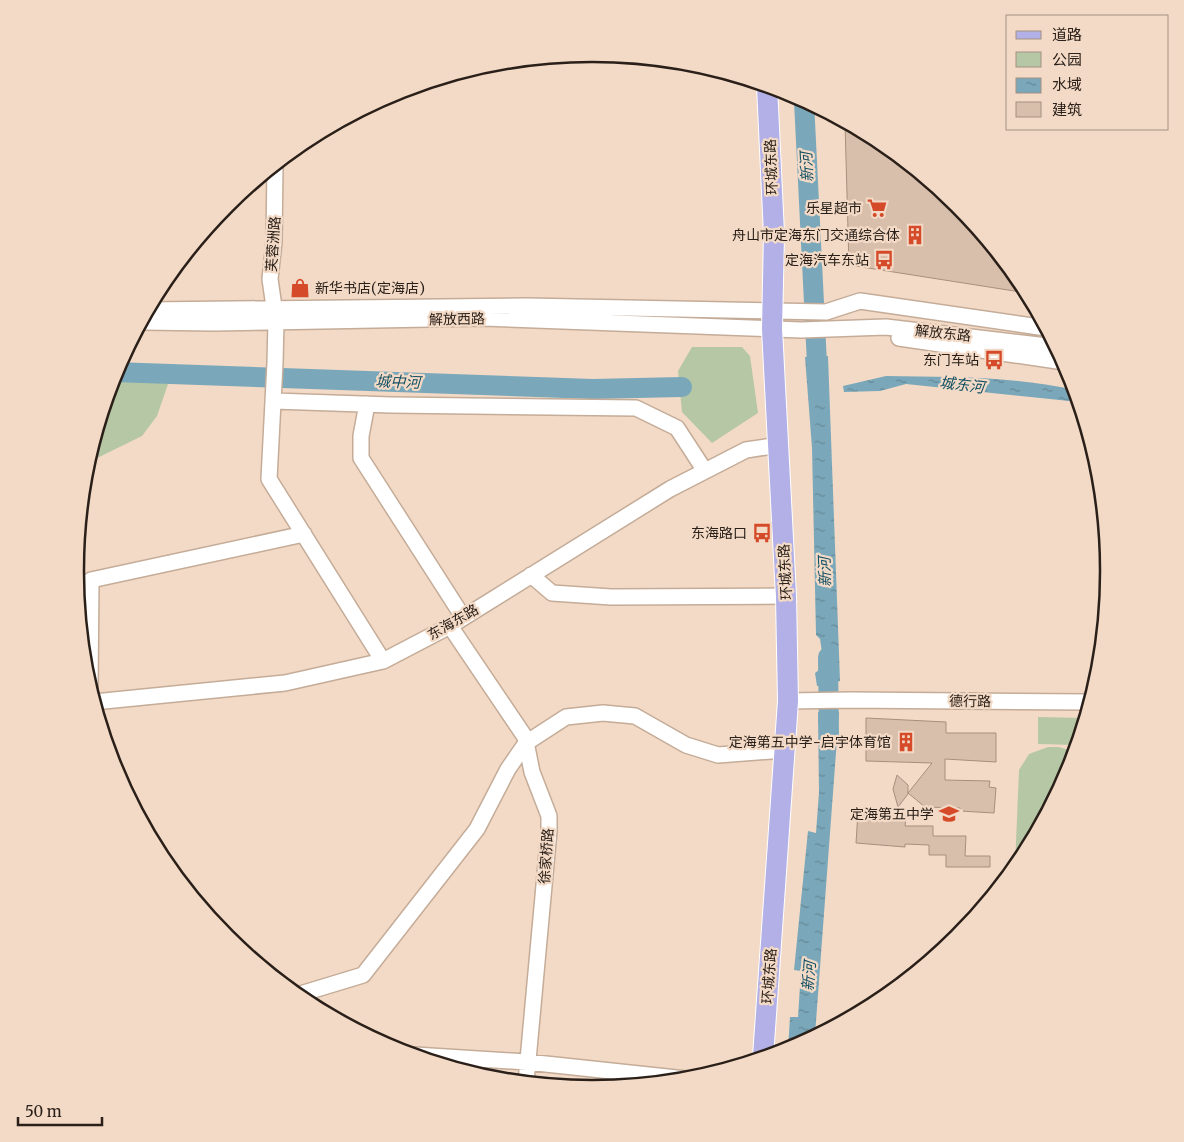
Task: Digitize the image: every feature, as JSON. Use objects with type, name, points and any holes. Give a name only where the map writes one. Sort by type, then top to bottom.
[{"type":"main road","name":"环城东路","points":[[764,1050],[788,702],[786,596],[772,320],[774,234],[767,94]]},
{"type":"street","name":"芙蓉洲路","points":[[275,174],[274,233],[270,278],[274,316],[275,363],[269,479],[383,661]]},
{"type":"street","points":[[772,320],[800,312],[826,312],[860,301],[1037,325]]},
{"type":"street","points":[[149,322],[527,306],[772,320],[801,330],[834,330],[1055,361]]},
{"type":"street","points":[[156,310],[274,316]]},
{"type":"street","name":"解放东路","points":[[834,330],[886,327],[1048,346]]},
{"type":"street","points":[[1034,344],[1040,331]]},
{"type":"street","points":[[274,396],[367,404],[636,408],[677,428],[705,471]]},
{"type":"street","points":[[367,404],[361,458],[463,617]]},
{"type":"street","name":"东海东路","points":[[101,701],[285,683],[383,661],[450,626],[670,489],[746,450],[779,445]]},
{"type":"street","points":[[90,652],[91,580],[304,534]]},
{"type":"street","points":[[532,575],[552,593],[611,596],[786,596]]},
{"type":"street","name":"徐家桥路","points":[[450,626],[525,737],[532,772],[548,816],[549,831],[526,1075]]},
{"type":"street","name":"德行路","points":[[788,702],[850,700],[1083,702]]},
{"type":"street","points":[[306,992],[362,975],[477,829],[508,769],[526,743],[566,717],[603,713],[636,716],[686,745],[718,754],[785,750]]},
{"type":"street","points":[[442,1057],[527,1062],[653,1075]]},
{"type":"green space","points":[[692,347],[742,347],[750,356],[758,413],[712,443],[682,412],[678,371]]},
{"type":"green space","points":[[127,364],[174,367],[157,416],[142,436],[96,458],[110,408]]},
{"type":"green space","points":[[1038,717],[1079,718],[1070,745],[1038,744]]},
{"type":"green space","points":[[1048,747],[1059,747],[1068,750],[1048,796],[1016,853],[1019,770],[1029,754]]},
{"type":"water","name":"新河","points":[[828,356],[840,681],[817,686],[815,673],[824,666],[820,639],[816,635],[812,448],[805,357]]},
{"type":"water","name":"城东河","points":[[886,376],[981,378],[1028,382],[1067,388],[1071,401],[906,384],[880,391],[844,392],[843,386]]},
{"type":"water","name":"新河","points":[[818,712],[839,712],[816,1028],[789,1040],[790,1017],[798,1017],[801,971],[794,970],[808,831],[816,833],[819,792]]},
{"type":"building","name":"舟山市定海东门交通综合体","points":[[845,131],[875,148],[902,168],[952,211],[995,261],[1017,291],[849,265]]},
{"type":"building","points":[[866,718],[946,722],[946,733],[996,733],[996,762],[945,759],[945,780],[990,781],[989,787],[996,788],[994,813],[960,811],[960,808],[925,807],[908,793],[932,763],[866,761]]},
{"type":"building","points":[[897,775],[908,785],[908,794],[898,807],[893,789]]},
{"type":"building","points":[[858,812],[906,816],[905,826],[933,826],[933,836],[966,836],[965,856],[990,856],[990,867],[946,867],[946,855],[929,855],[929,845],[905,844],[905,847],[856,843]]},
{"type":"waterway","name":"新河","points":[[804,109],[818,384]]},
{"type":"waterway","name":"城中河","points":[[124,372],[593,389],[682,387]]},
{"type":"waterway","name":"新河","points":[[828,657],[829,738]]},
{"type":"place","name":"乐星超市","points":[[877,208]]},
{"type":"place","name":"舟山市定海东门交通综合体","points":[[915,235]]},
{"type":"place","name":"定海汽车东站","points":[[884,260]]},
{"type":"place","name":"新华书店(定海店)","points":[[300,288]]},
{"type":"place","name":"东门车站","points":[[994,360]]},
{"type":"place","name":"东海路口","points":[[762,533]]},
{"type":"place","name":"定海第五中学-启宇体育馆","points":[[906,742]]},
{"type":"place","name":"定海第五中学","points":[[949,814]]}]
